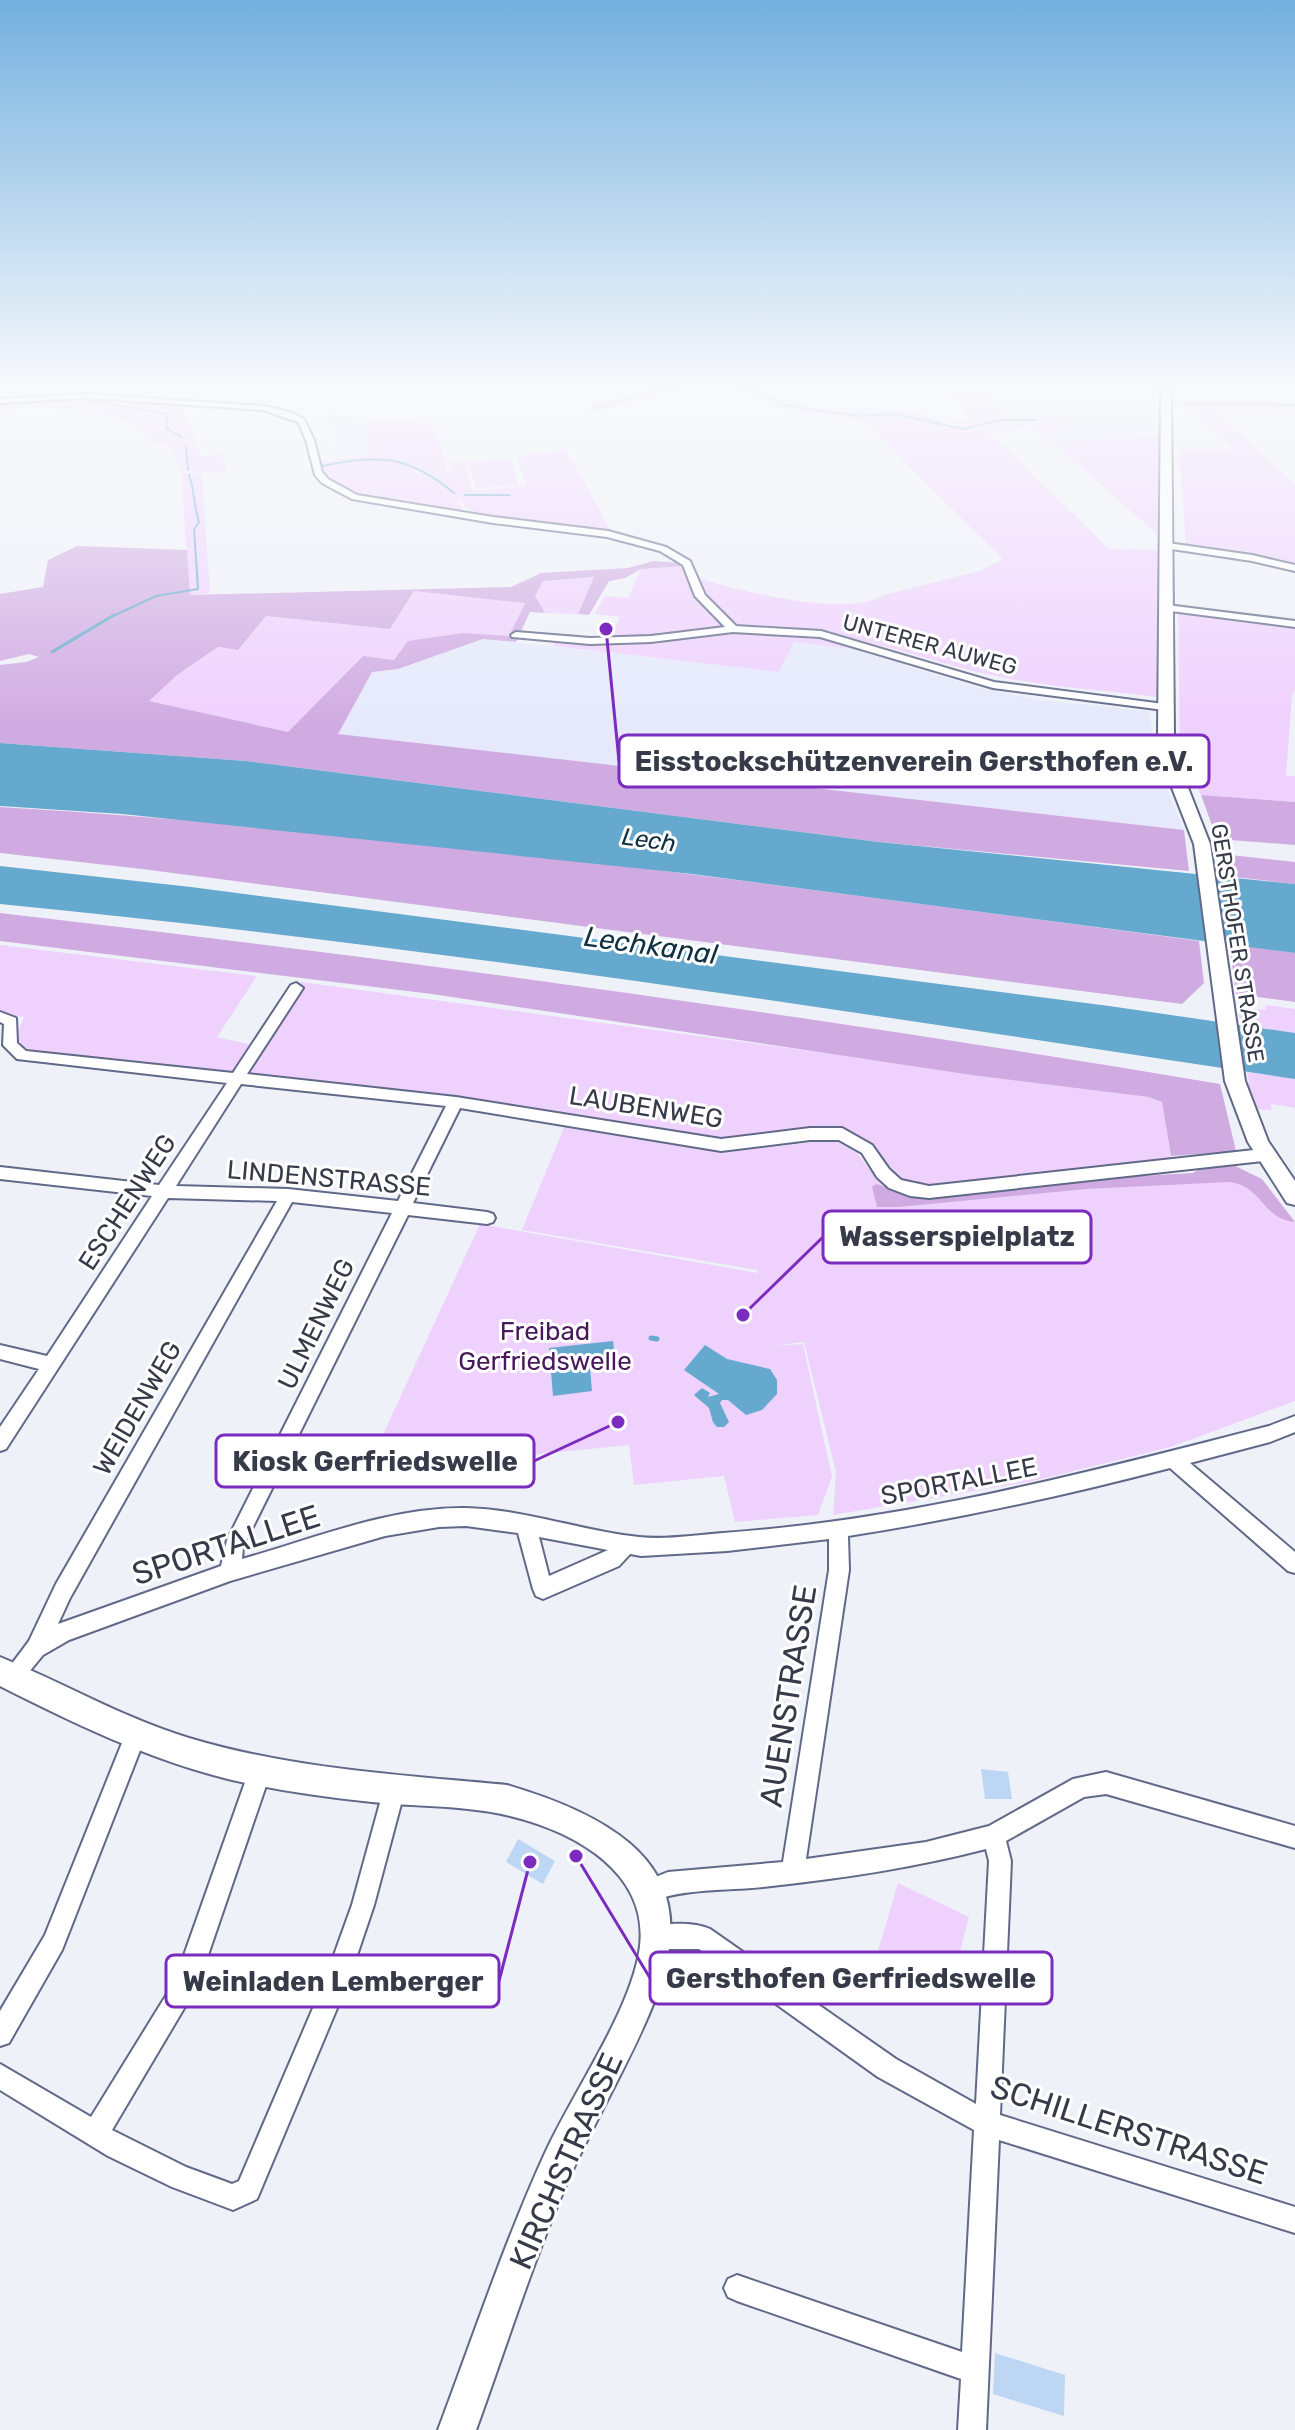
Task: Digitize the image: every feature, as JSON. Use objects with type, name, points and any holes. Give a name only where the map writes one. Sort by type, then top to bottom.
[{"type":"main road","name":"GERSTHOFER STRASSE","points":[[1167,499],[1164,707],[1169,755],[1203,853],[1235,1081],[1245,1115],[1263,1155],[1295,1197]]},
{"type":"main road","points":[[6,1674],[135,1735],[260,1771],[507,1800],[536,1808],[599,1838],[624,1857],[649,1891]]},
{"type":"main road","name":"KIRCHSTRASSE","points":[[457,2430],[556,2169],[643,1989],[656,1951],[657,1937],[649,1891]]},
{"type":"street","points":[[366,499],[608,534],[663,549],[687,563],[700,596],[733,629]]},
{"type":"street","points":[[1168,546],[1252,558],[1295,568]]},
{"type":"street","points":[[1167,608],[1295,624]]},
{"type":"street","name":"UNTERER AUWEG","points":[[516,635],[590,641],[651,639],[733,629],[821,634],[993,685],[1164,707]]},
{"type":"street","name":"ESCHENWEG","points":[[0,1443],[296,988]]},
{"type":"street","points":[[0,1017],[11,1021],[5,1047]]},
{"type":"street","name":"LAUBENWEG","points":[[5,1047],[34,1057],[456,1102],[721,1145],[810,1134],[842,1134],[867,1149],[883,1173],[895,1184],[910,1190],[929,1192],[1263,1155]]},
{"type":"street","name":"ULMENWEG","points":[[230,1572],[234,1546],[456,1102]]},
{"type":"street","name":"LINDENSTRASSE","points":[[0,1173],[166,1192],[288,1195],[487,1218]]},
{"type":"street","name":"WEIDENWEG","points":[[36,1648],[63,1591],[288,1195]]},
{"type":"street","points":[[0,1352],[51,1364]]},
{"type":"street","name":"SPORTALLEE","points":[[6,1674],[36,1648],[63,1632],[230,1572],[385,1527],[439,1518],[493,1519],[625,1546],[727,1542],[838,1529],[1045,1492],[1295,1424]]},
{"type":"street","points":[[1171,1458],[1295,1564]]},
{"type":"street","points":[[526,1525],[543,1589],[612,1559],[625,1546]]},
{"type":"street","name":"AUENSTRASSE","points":[[793,1872],[839,1570],[838,1529]]},
{"type":"street","points":[[0,2034],[54,1942],[135,1735]]},
{"type":"street","points":[[95,2134],[178,1997],[192,1966],[260,1771]]},
{"type":"street","points":[[649,1891],[668,1883],[879,1862],[993,1836],[1081,1787],[1106,1783],[1295,1837]]},
{"type":"street","points":[[0,2076],[95,2134],[181,2178],[233,2197],[248,2190],[336,1982],[363,1905],[394,1789]]},
{"type":"street","points":[[972,2430],[1000,1861],[993,1836]]},
{"type":"street","name":"SCHILLERSTRASSE","points":[[657,1937],[702,1937],[887,2068],[986,2123],[1295,2220]]},
{"type":"street","points":[[737,2288],[974,2370]]},
{"type":"shaded area","points":[[77,546],[187,550],[190,595],[511,587],[541,573],[628,568],[654,561],[683,563],[684,566],[641,569],[625,578],[609,581],[589,615],[578,614],[594,577],[543,581],[535,596],[545,613],[530,612],[516,642],[483,639],[398,669],[372,672],[338,734],[1184,830],[1189,871],[879,842],[246,761],[0,743],[0,665],[39,657],[29,654],[0,661],[0,594],[43,587],[48,560]],"holes":[[[414,591],[525,603],[509,636],[463,633],[408,641],[394,660],[363,656],[288,732],[149,701],[177,675],[218,647],[238,650],[266,616],[390,629]]]},
{"type":"shaded area","points":[[483,639],[779,672],[793,642],[850,649],[984,689],[1032,699],[1148,711],[1164,783],[1184,830],[337,734],[372,672],[398,669]]},
{"type":"shaded area","points":[[1201,795],[1295,802],[1295,845],[1217,839]]},
{"type":"shaded area","points":[[0,807],[150,817],[450,846],[1199,941],[1204,983],[1182,1004],[0,853]]},
{"type":"shaded area","points":[[1221,854],[1295,862],[1295,884],[1225,876]]},
{"type":"shaded area","points":[[0,913],[611,991],[916,1035],[1220,1084],[1236,1151],[1171,1156],[1162,1102],[1149,1097],[972,1075],[432,994],[0,941]]},
{"type":"shaded area","points":[[1229,943],[1295,953],[1295,1002],[1236,994]]},
{"type":"shaded area","points":[[1235,1166],[1262,1179],[1295,1222],[1284,1220],[1249,1190],[1229,1182],[1086,1189],[899,1207],[877,1207],[872,1187],[876,1184],[897,1190],[1193,1173],[1201,1168]]},
{"type":"green space","points":[[183,499],[204,499],[210,593],[190,595]]},
{"type":"green space","points":[[378,499],[594,499],[612,533],[476,515],[465,507],[462,500],[457,501],[464,513]]},
{"type":"green space","points":[[943,499],[1058,499],[1109,549],[1162,550],[1157,697],[1020,681],[871,642],[806,629],[739,626],[705,596],[697,578],[792,600],[844,604],[866,602],[979,571],[1003,559]]},
{"type":"green space","points":[[1118,499],[1162,499],[1163,539]]},
{"type":"green space","points":[[1183,499],[1295,499],[1295,566],[1186,544]]},
{"type":"green space","points":[[684,566],[697,597],[725,629],[611,638],[620,617],[595,614],[604,596],[628,598],[641,569]]},
{"type":"green space","points":[[595,577],[578,614],[545,613],[534,596],[543,581]]},
{"type":"green space","points":[[414,591],[525,602],[509,637],[463,633],[394,660],[363,656],[288,732],[148,701],[177,675],[218,647],[238,650],[266,616],[390,629]]},
{"type":"green space","points":[[1178,611],[1295,625],[1295,690],[1286,776],[1295,776],[1295,802],[1201,795],[1180,751]]},
{"type":"green space","points":[[767,631],[819,638],[850,649],[794,642],[779,672],[553,646],[555,642],[589,643]]},
{"type":"green space","points":[[0,945],[257,976],[217,1037],[261,1047],[301,982],[1149,1097],[1162,1101],[1171,1159],[927,1187],[902,1181],[867,1142],[838,1129],[710,1140],[498,1103],[28,1050],[19,1045],[16,1036],[24,1017],[0,1014]]},
{"type":"green space","points":[[1237,1004],[1266,1010],[1266,1005],[1295,1009],[1295,1033],[1241,1025]]},
{"type":"green space","points":[[1247,1072],[1295,1079],[1295,1108],[1271,1104],[1272,1110],[1254,1109],[1245,1086],[1249,1082]]},
{"type":"green space","name":"Freibad Gerfriedswelle","points":[[565,1125],[728,1152],[833,1140],[856,1152],[892,1198],[1225,1173],[1255,1185],[1272,1208],[1295,1223],[1295,1401],[1171,1447],[1033,1481],[833,1515],[836,1472],[804,1342],[773,1346],[803,1344],[832,1477],[818,1515],[735,1522],[724,1476],[634,1485],[629,1445],[460,1462],[363,1478],[480,1224],[758,1273],[757,1270],[522,1230]]},
{"type":"green space","points":[[898,1883],[969,1917],[948,1998],[875,1961]]},
{"type":"water","name":"Lech","points":[[0,743],[246,761],[879,842],[1295,884],[1295,953],[692,874],[122,814],[0,806]]},
{"type":"water","points":[[0,866],[191,887],[1295,1033],[1295,1079],[487,961],[0,904]]},
{"type":"water","points":[[613,1341],[616,1365],[590,1368],[592,1391],[553,1396],[549,1348]]},
{"type":"water","points":[[705,1345],[727,1359],[770,1369],[777,1380],[777,1394],[762,1410],[746,1415],[728,1400],[722,1400],[720,1403],[729,1422],[724,1427],[717,1427],[709,1408],[694,1395],[702,1388],[710,1393],[708,1397],[719,1394],[684,1370]]},
{"type":"building","points":[[981,1769],[1008,1772],[1012,1799],[985,1799]]},
{"type":"building","points":[[518,1839],[555,1861],[543,1884],[506,1862]]},
{"type":"building","points":[[995,2353],[1065,2375],[1064,2416],[993,2394]]},
{"type":"waterway","points":[[111,617],[156,596],[198,589],[194,529],[199,522],[194,499]]},
{"type":"waterway","points":[[52,652],[114,615]]},
{"type":"waterway","points":[[651,1338],[657,1339]]},
{"type":"place","name":"Eisstockschützenverein Gersthofen e.V.","points":[[606,629]]},
{"type":"place","name":"Wasserspielplatz","points":[[743,1315]]},
{"type":"place","name":"Kiosk Gerfriedswelle","points":[[618,1422]]},
{"type":"place","name":"Gersthofen Gerfriedswelle","points":[[576,1856]]},
{"type":"place","name":"Weinladen Lemberger","points":[[530,1862]]},
{"type":"water label","name":"Lechkanal","points":[[651,945]]}]
